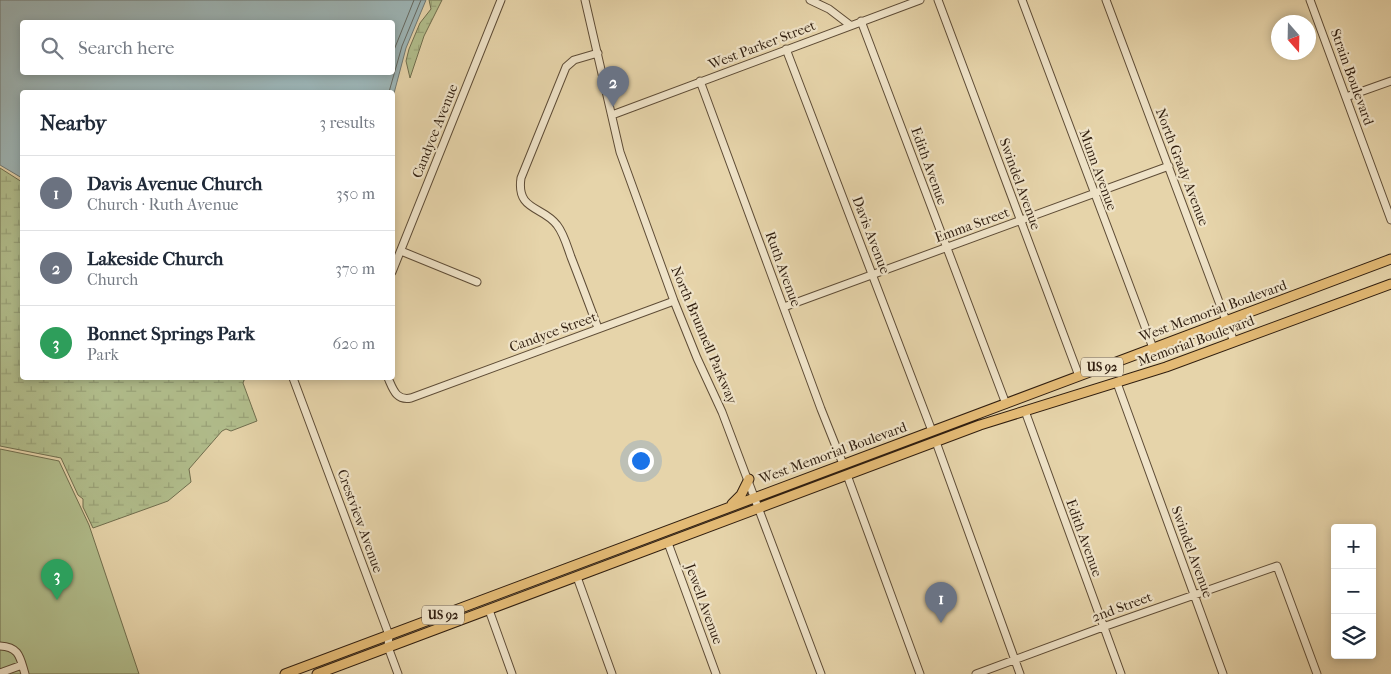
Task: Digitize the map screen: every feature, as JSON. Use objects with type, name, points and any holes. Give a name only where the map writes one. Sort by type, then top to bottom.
[{"type":"main road","name":"West Memorial Boulevard","points":[[286,674],[296,672],[389,635],[1391,259]]},
{"type":"main road","name":"Memorial Boulevard","points":[[980,426],[1117,383],[1391,284]]},
{"type":"main road","points":[[936,442],[952,424]]},
{"type":"main road","name":"West Memorial Boulevard","points":[[317,674],[980,426]]},
{"type":"main road","points":[[918,448],[926,442],[932,431]]},
{"type":"main road","points":[[729,507],[741,495],[749,479]]},
{"type":"main road","points":[[577,578],[588,565],[600,556]]},
{"type":"main road","points":[[553,586],[574,566]]},
{"type":"street","name":"Candyce Avenue","points":[[395,265],[502,0]]},
{"type":"street","name":"North Brunnell Parkway","points":[[585,0],[620,152],[674,301],[749,479],[821,674]]},
{"type":"street","points":[[810,0],[829,9],[850,25]]},
{"type":"street","name":"West Parker Street","points":[[612,115],[920,0]]},
{"type":"street","name":"Swindel Avenue","points":[[938,0],[1079,376]]},
{"type":"street","name":"Munn Avenue","points":[[1022,0],[1152,348]]},
{"type":"street","name":"North Grady Avenue","points":[[1106,0],[1234,342]]},
{"type":"street","name":"Strain Boulevard","points":[[1310,0],[1391,220]]},
{"type":"street","name":"Edith Avenue","points":[[861,21],[1006,404]]},
{"type":"street","name":"Davis Avenue","points":[[786,49],[932,431]]},
{"type":"street","points":[[598,53],[574,60],[566,67],[528,161],[520,186],[525,202],[557,224],[598,328]]},
{"type":"street","name":"Ruth Avenue","points":[[700,81],[843,464]]},
{"type":"street","points":[[1346,98],[1391,81]]},
{"type":"street","name":"Emma Street","points":[[784,308],[1169,166]]},
{"type":"street","points":[[401,251],[477,282]]},
{"type":"street","name":"Candyce Street","points":[[389,380],[396,394],[406,399],[674,301]]},
{"type":"street","name":"Crestview Avenue","points":[[294,380],[389,635],[388,647],[398,674]]},
{"type":"street","name":"Swindel Avenue","points":[[1117,383],[1223,674]]},
{"type":"street","name":"Edith Avenue","points":[[1025,411],[1121,674]]},
{"type":"street","points":[[936,442],[1020,674]]},
{"type":"street","points":[[847,476],[920,674]]},
{"type":"street","name":"Jewell Avenue","points":[[668,543],[716,674]]},
{"type":"street","name":"2nd Street","points":[[976,674],[1103,626],[1277,566],[1317,674]]},
{"type":"street","points":[[577,578],[612,674]]},
{"type":"street","points":[[489,610],[512,674]]},
{"type":"street","points":[[0,646],[14,649],[25,674]]},
{"type":"street","points":[[0,673],[22,666]]},
{"type":"green space","points":[[429,0],[442,0],[424,36],[410,78],[406,61],[420,23],[431,9]]},
{"type":"green space","points":[[0,168],[20,181],[20,380],[244,380],[243,383],[257,421],[231,431],[226,429],[222,431],[189,469],[191,482],[168,501],[93,528],[83,507],[83,499],[78,495],[61,458],[0,446]]},
{"type":"green space","points":[[0,449],[59,461],[89,525],[139,674],[0,674]]},
{"type":"water","points":[[0,0],[426,0],[406,48],[395,90],[20,90],[20,177],[0,165]]},
{"type":"place","name":"Lakeside Church","points":[[613,107]]},
{"type":"place","name":"Bonnet Springs Park","points":[[57,600]]},
{"type":"place","name":"Davis Avenue Church","points":[[941,623]]}]
